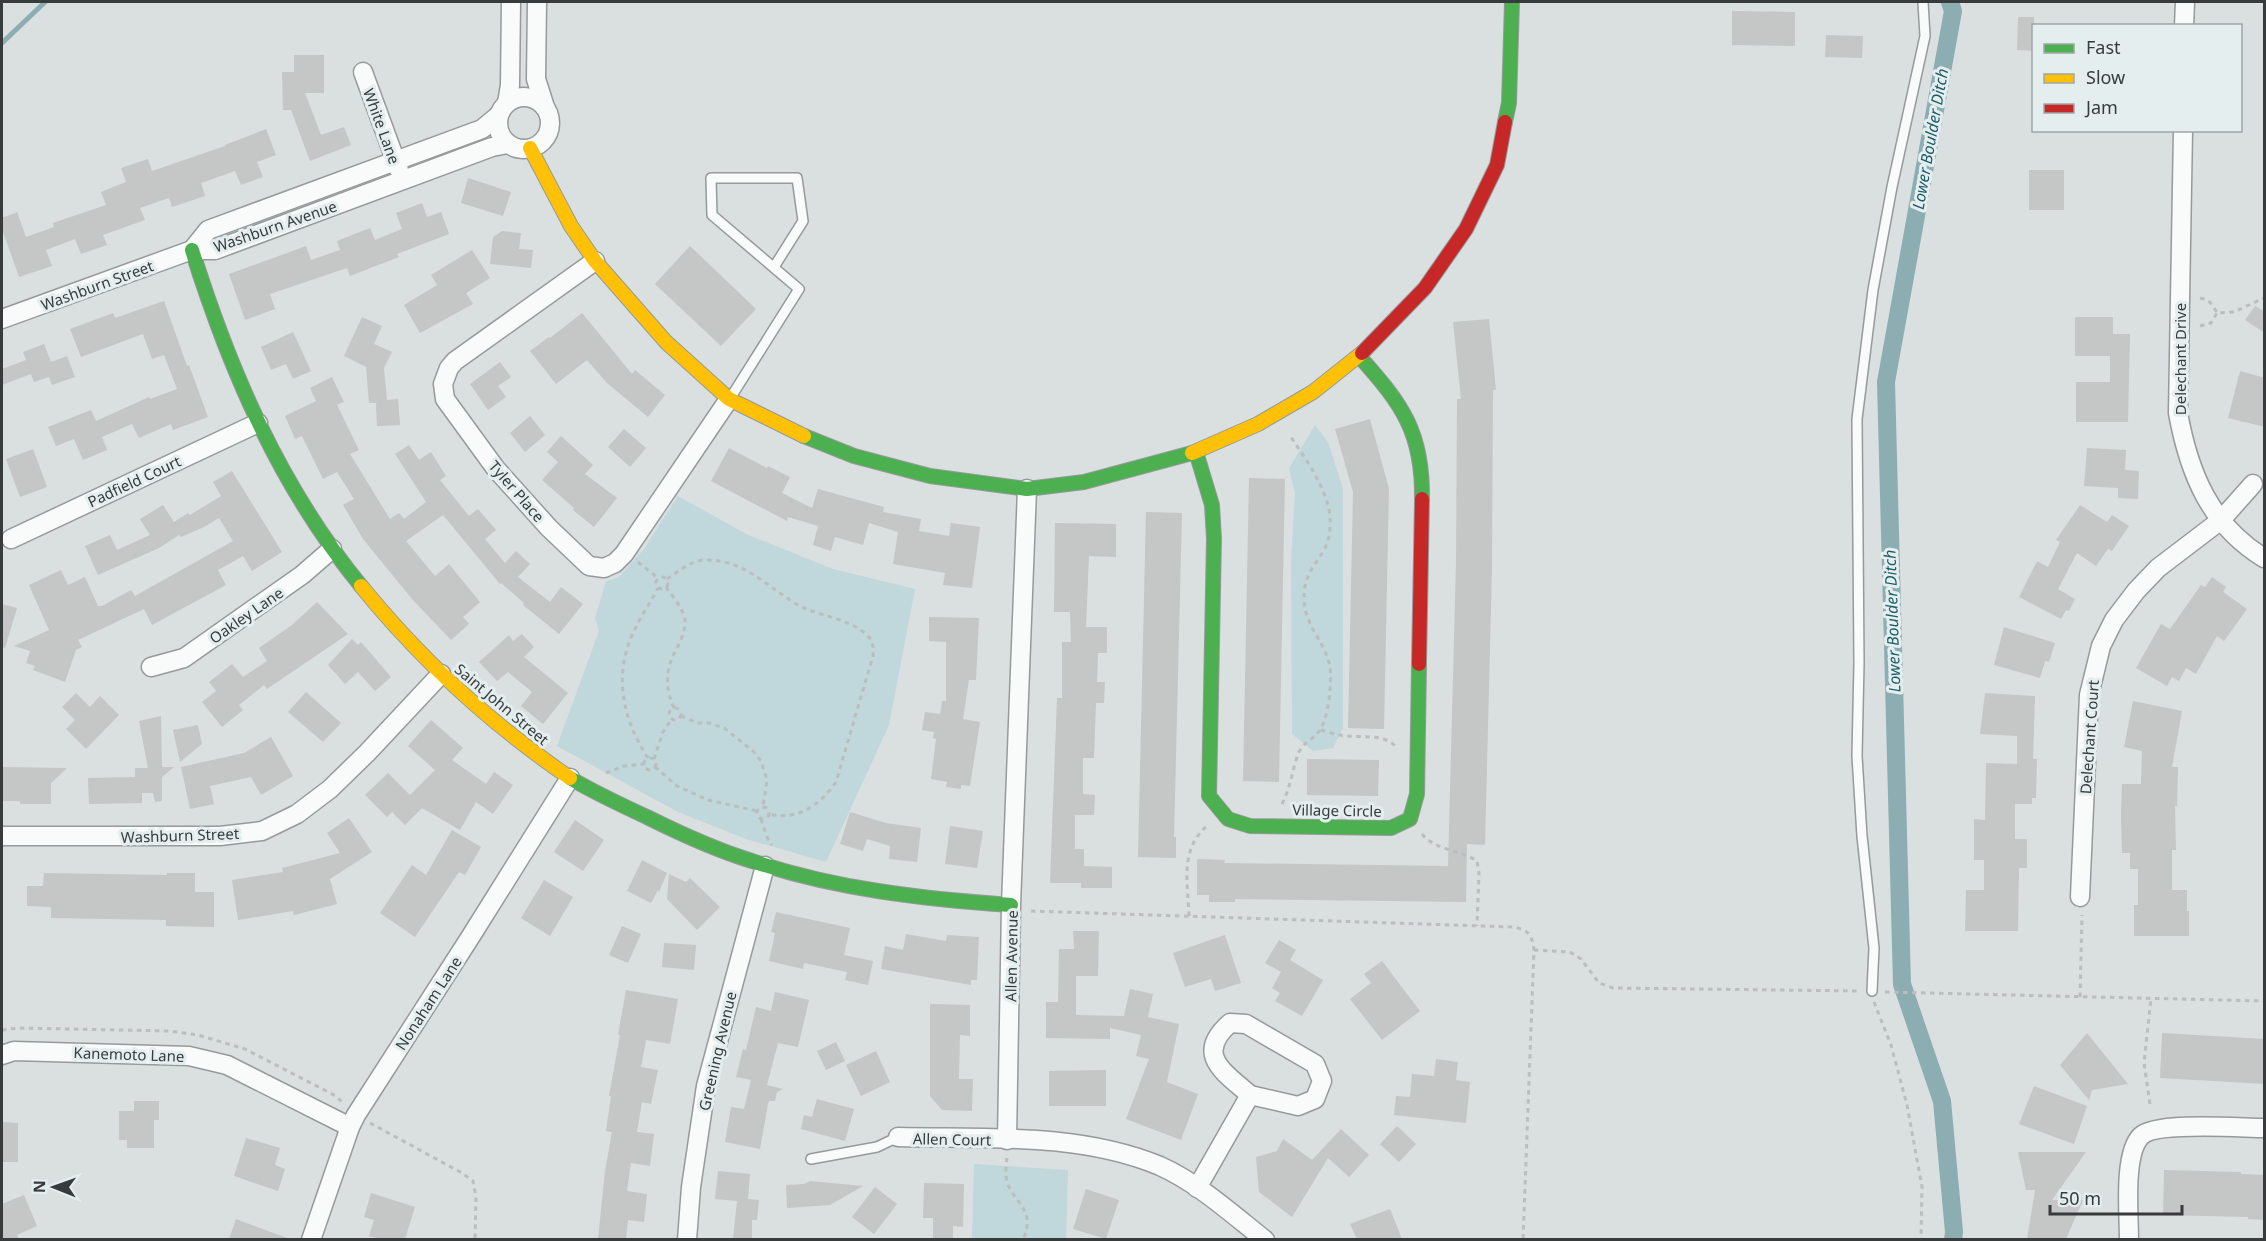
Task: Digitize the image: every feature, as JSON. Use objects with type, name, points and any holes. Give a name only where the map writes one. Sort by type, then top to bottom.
[{"type":"street","points":[[510,2],[510,85],[499,130],[508,144],[514,147],[530,148],[538,145],[549,132],[549,115],[536,79],[537,2]]},
{"type":"street","points":[[530,148],[571,226],[595,261],[659,334],[729,399],[781,426],[854,456],[930,476],[1027,489],[1084,482],[1196,452],[1258,424],[1313,392],[1359,356],[1425,288],[1466,229],[1497,165],[1509,103],[1512,2]]},
{"type":"street","points":[[2184,24],[2185,2]]},
{"type":"street","name":"White Lane","points":[[363,72],[402,180]]},
{"type":"street","points":[[503,109],[514,99],[531,98],[545,107]]},
{"type":"street","name":"Washburn Avenue","points":[[192,250],[208,230],[482,129],[503,109]]},
{"type":"street","name":"Delechant Drive","points":[[2183,132],[2178,413],[2191,468],[2203,494],[2221,520],[2240,540],[2265,558]]},
{"type":"street","name":"Washburn Avenue","points":[[192,250],[215,250],[492,147],[508,144]]},
{"type":"street","name":"Washburn Street","points":[[2,319],[192,250]]},
{"type":"street","name":"Saint John Street","points":[[192,250],[213,318],[258,423],[293,489],[332,549],[376,605],[441,674],[512,736],[570,778],[592,790],[696,840],[765,866],[852,887],[945,901],[1011,905]]},
{"type":"street","name":"Tyler Place","points":[[595,261],[455,361],[449,368],[443,384],[445,399],[496,469],[549,528],[589,566],[604,568],[615,563],[624,554],[729,399]]},
{"type":"street","points":[[1359,356],[1395,395],[1410,420],[1418,443],[1422,473],[1417,794],[1410,819]]},
{"type":"street","name":"Padfield Court","points":[[11,539],[258,423]]},
{"type":"street","points":[[1196,452],[1212,505],[1214,538],[1209,796],[1222,812]]},
{"type":"street","name":"Delechant Court","points":[[2080,897],[2089,695],[2101,646],[2114,620],[2150,576],[2221,520],[2253,484]]},
{"type":"street","name":"Allen Avenue","points":[[1007,1140],[1011,905],[1027,489]]},
{"type":"street","name":"Oakley Lane","points":[[151,667],[184,658],[302,575],[332,549]]},
{"type":"street","name":"Washburn Street","points":[[2,836],[220,836],[262,831],[297,814],[330,789],[441,674]]},
{"type":"street","name":"Nonaham Lane","points":[[311,1239],[350,1126],[570,778]]},
{"type":"street","name":"Village Circle","points":[[1222,812],[1228,819],[1250,826],[1391,828],[1410,819]]},
{"type":"street","name":"Greening Avenue","points":[[687,1239],[691,1187],[706,1086],[765,866]]},
{"type":"street","points":[[1230,1023],[1246,1024],[1315,1064],[1322,1080],[1315,1099],[1298,1106],[1250,1095],[1215,1063],[1213,1047],[1220,1033],[1230,1023]]},
{"type":"street","name":"Kanemoto Lane","points":[[2,1055],[14,1051],[189,1056],[227,1065],[350,1126]]},
{"type":"street","points":[[1197,1188],[1250,1095]]},
{"type":"street","points":[[2128,1239],[2130,1166],[2134,1149],[2142,1135],[2155,1129],[2170,1127],[2265,1128]]},
{"type":"street","name":"Allen Court","points":[[898,1137],[1007,1140]]},
{"type":"street","points":[[1007,1140],[1058,1142],[1115,1152],[1161,1167],[1197,1188],[1265,1239]]},
{"type":"lane","points":[[1872,991],[1874,948],[1862,836],[1857,756],[1859,663],[1857,419],[1873,290],[1892,187],[1925,36],[1923,2]]},
{"type":"lane","points":[[729,399],[799,288],[774,267],[712,214],[711,178],[797,178],[803,221],[774,267]]},
{"type":"lane","points":[[811,1159],[877,1147],[898,1137]]},
{"type":"path","points":[[2200,298],[2207,299],[2213,304],[2217,313]]},
{"type":"path","points":[[2217,313],[2234,312],[2265,298]]},
{"type":"path","points":[[2200,326],[2211,323],[2217,313]]},
{"type":"path","points":[[1281,806],[1291,785],[1297,757],[1303,744],[1320,729],[1327,712],[1330,667],[1306,616],[1303,601],[1307,576],[1328,540],[1329,515],[1325,495],[1316,475],[1291,437]]},
{"type":"path","points":[[624,554],[634,558],[658,578]]},
{"type":"path","points":[[667,579],[695,561],[707,560],[733,564],[746,569],[803,607],[843,620],[871,639],[873,656],[836,782],[823,798],[803,812],[780,816],[769,814]]},
{"type":"path","points":[[658,588],[655,583],[658,578],[662,576],[667,579]]},
{"type":"path","points":[[667,579],[666,587],[678,603],[685,623],[683,635],[671,659],[668,673],[667,686],[674,708]]},
{"type":"path","points":[[658,588],[666,587]]},
{"type":"path","points":[[654,759],[648,758],[628,722],[622,680],[628,646],[658,588]]},
{"type":"path","points":[[674,708],[681,710],[681,716]]},
{"type":"path","points":[[672,719],[669,714],[674,708]]},
{"type":"path","points":[[672,719],[678,719],[681,716]]},
{"type":"path","points":[[655,767],[677,786],[708,800],[757,811],[764,806],[767,780],[761,761],[753,751],[724,728],[709,723],[698,723],[681,716]]},
{"type":"path","points":[[655,767],[654,759],[663,732],[672,719]]},
{"type":"path","points":[[1320,729],[1341,736],[1381,738],[1392,742],[1398,750]]},
{"type":"path","points":[[644,764],[648,758]]},
{"type":"path","points":[[644,764],[649,770],[655,767]]},
{"type":"path","points":[[592,790],[600,775],[624,766],[644,764]]},
{"type":"path","points":[[764,806],[768,808],[769,814]]},
{"type":"path","points":[[757,811],[758,817],[762,819],[769,814]]},
{"type":"path","points":[[1189,917],[1187,865],[1191,845],[1197,834],[1222,812]]},
{"type":"path","points":[[1410,819],[1426,840],[1477,861],[1479,873],[1477,926]]},
{"type":"path","points":[[2080,897],[2083,923],[2080,997]]},
{"type":"path","points":[[1011,905],[1035,912],[1513,927],[1526,930],[1532,937],[1534,950],[1523,1239]]},
{"type":"path","points":[[1534,950],[1570,952],[1581,959],[1599,983],[1613,988],[1872,991],[2265,1001]]},
{"type":"path","points":[[1872,991],[1874,1008],[1891,1045],[1907,1105],[1922,1187],[1921,1239]]},
{"type":"path","points":[[2150,1104],[2144,1063],[2151,999]]},
{"type":"path","points":[[1007,1140],[1007,1182],[1025,1208],[1027,1215],[1027,1232],[1023,1239]]},
{"type":"shaded area","points":[[1315,425],[1328,442],[1343,489],[1343,728],[1333,748],[1313,751],[1292,734],[1291,561],[1295,493],[1289,469]]},
{"type":"shaded area","points":[[678,496],[748,535],[833,569],[915,589],[889,725],[826,862],[746,839],[678,812],[557,746],[599,631],[595,618],[606,581],[618,578],[644,549]]},
{"type":"shaded area","points":[[974,1164],[1068,1170],[1066,1239],[972,1239]]},
{"type":"building","points":[[1732,11],[1795,12],[1795,46],[1732,45]]},
{"type":"building","points":[[2018,17],[2034,17],[2032,51],[2017,50]]},
{"type":"building","points":[[1826,35],[1863,36],[1862,58],[1825,57]]},
{"type":"building","points":[[294,55],[324,55],[324,93],[305,93],[321,135],[344,127],[351,145],[310,161],[291,110],[283,110],[282,72],[294,72]]},
{"type":"building","points":[[266,129],[276,155],[257,162],[263,177],[241,185],[235,171],[201,183],[205,196],[172,207],[169,198],[140,208],[145,220],[103,235],[107,245],[81,254],[75,239],[46,250],[52,266],[19,277],[2,229],[2,218],[17,212],[26,237],[54,227],[53,223],[106,205],[101,192],[126,182],[121,168],[148,159],[152,171]]},
{"type":"building","points":[[2029,170],[2064,170],[2064,210],[2029,210]]},
{"type":"building","points":[[468,178],[511,192],[503,216],[461,203]]},
{"type":"building","points":[[422,203],[427,217],[441,212],[449,234],[397,254],[399,257],[350,276],[347,268],[270,294],[275,309],[245,320],[229,274],[306,246],[311,260],[340,250],[337,241],[370,228],[375,240],[402,229],[396,213]]},
{"type":"building","points":[[502,231],[521,233],[519,249],[533,250],[531,268],[490,264],[493,237]]},
{"type":"building","points":[[690,246],[756,309],[721,346],[655,284]]},
{"type":"building","points":[[472,250],[490,278],[466,293],[473,304],[420,333],[404,305],[437,285],[431,275]]},
{"type":"building","points":[[164,301],[208,417],[173,430],[171,424],[139,438],[132,424],[102,437],[107,450],[83,460],[74,439],[56,446],[48,427],[91,410],[96,421],[149,397],[150,399],[177,389],[164,355],[152,359],[143,334],[81,357],[70,329],[113,313],[115,318]]},
{"type":"building","points":[[2255,306],[2265,312],[2265,333],[2245,320]]},
{"type":"building","points":[[582,313],[632,374],[635,370],[665,395],[648,417],[607,383],[587,360],[556,384],[530,351]]},
{"type":"building","points":[[362,317],[382,326],[374,344],[392,352],[384,368],[387,400],[398,399],[400,425],[377,426],[376,403],[369,403],[366,367],[344,356]]},
{"type":"building","points":[[2075,317],[2113,317],[2113,334],[2130,334],[2128,422],[2076,422],[2076,382],[2110,382],[2110,356],[2075,356]]},
{"type":"building","points":[[1489,319],[1496,390],[1493,390],[1492,568],[1485,845],[1467,844],[1466,902],[1235,899],[1235,902],[1209,902],[1209,895],[1197,895],[1197,859],[1225,860],[1224,863],[1448,866],[1456,563],[1457,399],[1461,399],[1453,322]]},
{"type":"building","points":[[293,332],[311,371],[293,379],[286,364],[271,370],[261,347]]},
{"type":"building","points":[[44,344],[51,362],[67,356],[75,377],[52,385],[49,377],[34,382],[31,374],[2,385],[2,369],[26,360],[23,352]]},
{"type":"building","points":[[500,362],[511,377],[498,386],[506,397],[488,410],[470,384]]},
{"type":"building","points":[[2240,371],[2265,378],[2265,427],[2228,418]]},
{"type":"building","points":[[332,377],[344,402],[337,405],[359,450],[350,454],[390,519],[399,513],[404,519],[426,502],[395,454],[409,445],[419,460],[431,452],[446,476],[440,480],[469,516],[478,509],[496,530],[485,539],[505,563],[516,551],[530,564],[518,577],[550,602],[561,587],[583,604],[559,634],[500,584],[443,515],[406,541],[435,576],[449,564],[480,602],[463,617],[469,624],[451,640],[412,599],[363,539],[343,505],[354,499],[337,472],[323,479],[302,436],[295,439],[285,416],[316,401],[310,388]]},
{"type":"building","points":[[530,416],[545,435],[525,452],[510,433]]},
{"type":"building","points":[[1370,419],[1389,489],[1384,729],[1348,728],[1353,492],[1335,429]]},
{"type":"building","points":[[624,429],[646,448],[630,467],[608,447]]},
{"type":"building","points":[[561,436],[593,465],[585,474],[617,498],[594,527],[542,480],[558,462],[547,452]]},
{"type":"building","points":[[729,448],[790,477],[782,493],[812,508],[818,489],[884,507],[883,512],[921,519],[919,531],[949,536],[951,523],[980,527],[972,588],[943,585],[945,573],[893,564],[898,532],[869,523],[863,545],[835,537],[831,551],[813,545],[818,526],[788,517],[787,521],[711,481]]},
{"type":"building","points":[[2087,448],[2126,450],[2125,470],[2139,471],[2138,499],[2118,498],[2118,488],[2084,486]]},
{"type":"building","points":[[33,449],[47,487],[20,497],[6,459]]},
{"type":"building","points":[[232,471],[282,552],[252,571],[243,556],[218,570],[226,585],[152,625],[144,609],[78,640],[82,647],[76,650],[65,682],[33,670],[35,666],[26,663],[30,651],[14,646],[49,630],[29,585],[61,570],[68,585],[85,577],[98,606],[102,606],[131,590],[135,596],[233,541],[219,518],[98,575],[85,546],[110,535],[117,550],[150,535],[140,519],[163,505],[174,522],[188,513],[190,515],[221,496],[213,482]]},
{"type":"building","points":[[1249,478],[1285,479],[1279,782],[1243,781]]},
{"type":"building","points":[[2080,505],[2107,522],[2112,515],[2129,526],[2112,551],[2108,549],[2096,566],[2077,553],[2058,589],[2075,599],[2069,611],[2066,610],[2061,619],[2019,597],[2037,561],[2048,567],[2060,542],[2056,540]]},
{"type":"building","points":[[1146,512],[1182,513],[1174,837],[1176,837],[1176,858],[1138,857]]},
{"type":"building","points":[[1055,523],[1116,524],[1116,557],[1089,556],[1086,627],[1107,627],[1107,653],[1098,653],[1097,682],[1105,682],[1104,703],[1096,703],[1094,758],[1083,758],[1083,794],[1095,795],[1094,815],[1075,815],[1075,849],[1084,849],[1084,866],[1112,867],[1112,888],[1081,888],[1081,883],[1050,883],[1057,698],[1062,698],[1062,642],[1071,642],[1070,612],[1054,612]]},
{"type":"building","points":[[2212,577],[2226,587],[2223,592],[2247,609],[2224,641],[2217,636],[2196,674],[2186,668],[2179,681],[2172,677],[2167,686],[2136,668],[2161,624],[2170,629],[2201,585],[2205,587]]},
{"type":"building","points":[[317,602],[348,634],[267,689],[264,685],[239,705],[243,710],[222,727],[202,702],[216,691],[209,682],[232,664],[243,677],[267,661],[259,648],[292,625]]},
{"type":"building","points":[[2,604],[17,608],[5,648],[2,647]]},
{"type":"building","points":[[929,617],[979,618],[976,680],[969,680],[963,719],[980,722],[970,786],[961,785],[961,789],[946,787],[947,782],[931,779],[936,739],[933,738],[934,732],[922,730],[925,712],[940,714],[942,701],[946,701],[946,642],[929,641]]},
{"type":"building","points":[[2004,627],[2055,643],[2049,662],[2045,661],[2040,678],[1994,665]]},
{"type":"building","points":[[522,634],[534,647],[524,657],[568,693],[543,724],[521,706],[532,692],[508,672],[497,681],[479,662],[509,635],[513,641]]},
{"type":"building","points":[[352,639],[358,645],[361,642],[391,677],[375,691],[358,672],[345,684],[328,665]]},
{"type":"building","points":[[306,692],[341,723],[323,742],[288,712]]},
{"type":"building","points":[[76,693],[90,707],[100,696],[119,715],[86,749],[66,729],[75,720],[62,707]]},
{"type":"building","points":[[1985,693],[2035,696],[2033,759],[2037,759],[2036,798],[2032,798],[2032,804],[2015,804],[2015,839],[2027,839],[2027,868],[2019,868],[2018,931],[1965,931],[1966,890],[1984,890],[1984,860],[1974,860],[1974,819],[1985,820],[1986,763],[2017,764],[2017,736],[1980,734]]},
{"type":"building","points":[[2133,701],[2182,711],[2172,767],[2178,767],[2177,806],[2175,806],[2176,850],[2172,850],[2172,890],[2187,890],[2189,936],[2134,936],[2134,905],[2138,905],[2138,869],[2130,869],[2130,853],[2122,853],[2121,816],[2122,784],[2141,784],[2142,751],[2124,747]]},
{"type":"building","points":[[161,716],[162,767],[174,767],[162,777],[162,801],[155,802],[153,793],[142,793],[142,803],[89,804],[88,778],[135,777],[135,768],[148,768],[139,721]]},
{"type":"building","points":[[431,720],[463,748],[452,760],[486,784],[494,772],[513,785],[493,814],[476,802],[460,830],[422,808],[405,825],[392,812],[387,817],[365,795],[388,773],[410,795],[435,770],[408,746]]},
{"type":"building","points":[[198,725],[202,744],[180,762],[173,730]]},
{"type":"building","points":[[271,737],[293,776],[261,795],[251,777],[210,786],[214,804],[190,809],[181,767],[244,753]]},
{"type":"building","points":[[1307,759],[1379,760],[1378,796],[1307,795]]},
{"type":"building","points":[[2,767],[67,768],[51,783],[51,804],[20,804],[20,801],[2,801]]},
{"type":"building","points":[[850,812],[886,823],[921,828],[917,862],[889,859],[890,846],[867,839],[863,851],[840,844]]},
{"type":"building","points":[[349,818],[372,852],[330,879],[337,904],[294,915],[293,911],[238,920],[232,880],[283,872],[282,868],[340,853],[327,833]]},
{"type":"building","points":[[575,820],[604,840],[583,871],[554,852]]},
{"type":"building","points":[[950,826],[983,831],[977,868],[945,864]]},
{"type":"building","points":[[452,830],[481,847],[465,875],[459,872],[415,937],[380,913],[412,865],[426,875]]},
{"type":"building","points":[[642,860],[667,873],[659,892],[658,890],[651,903],[627,891]]},
{"type":"building","points":[[44,873],[167,875],[167,873],[195,873],[195,892],[214,892],[214,927],[166,926],[166,920],[51,918],[51,907],[27,906],[27,886],[43,886]]},
{"type":"building","points":[[669,874],[686,882],[690,878],[720,907],[697,930],[667,899]]},
{"type":"building","points":[[544,880],[573,897],[550,936],[521,918]]},
{"type":"building","points":[[776,912],[850,928],[844,955],[873,961],[868,985],[845,980],[847,972],[804,963],[803,969],[769,961],[775,933],[771,932]]},
{"type":"building","points":[[622,926],[641,934],[628,963],[609,955]]},
{"type":"building","points":[[1073,931],[1099,931],[1098,976],[1076,976],[1076,1015],[1124,1016],[1130,989],[1153,994],[1148,1017],[1179,1024],[1167,1082],[1198,1094],[1181,1140],[1126,1119],[1149,1059],[1136,1056],[1141,1035],[1110,1028],[1110,1039],[1046,1038],[1046,1002],[1058,1002],[1059,949],[1074,949]]},
{"type":"building","points":[[906,934],[946,941],[947,935],[979,937],[977,980],[971,980],[971,985],[881,969],[885,946],[903,950]]},
{"type":"building","points":[[1225,935],[1241,983],[1215,991],[1211,979],[1185,987],[1173,953]]},
{"type":"building","points":[[1279,940],[1296,950],[1290,960],[1323,980],[1302,1016],[1275,1001],[1280,993],[1272,988],[1281,972],[1265,963]]},
{"type":"building","points":[[664,943],[696,945],[694,970],[662,967]]},
{"type":"building","points":[[1382,961],[1420,1011],[1382,1040],[1350,999],[1371,983],[1364,974]]},
{"type":"building","points":[[626,990],[678,999],[670,1044],[646,1040],[641,1067],[658,1070],[651,1104],[642,1102],[637,1132],[654,1134],[650,1166],[631,1163],[627,1191],[647,1194],[644,1222],[628,1220],[626,1239],[598,1239],[605,1171],[612,1132],[606,1131],[611,1096],[609,1096]]},
{"type":"building","points":[[775,992],[809,1000],[798,1047],[778,1043],[767,1085],[783,1089],[777,1092],[775,1101],[769,1101],[760,1149],[725,1142],[731,1107],[744,1109],[751,1080],[736,1077],[743,1049],[746,1050],[756,1007],[771,1011]]},
{"type":"building","points":[[930,1004],[970,1005],[970,1036],[960,1035],[959,1079],[973,1079],[972,1111],[942,1110],[930,1096]]},
{"type":"building","points":[[2087,1033],[2128,1084],[2092,1090],[2089,1100],[2060,1065]]},
{"type":"building","points":[[2162,1033],[2265,1039],[2265,1084],[2160,1078]]},
{"type":"building","points":[[836,1042],[845,1061],[826,1070],[817,1051]]},
{"type":"building","points":[[876,1051],[890,1082],[861,1096],[846,1065]]},
{"type":"building","points":[[1436,1059],[1458,1062],[1456,1080],[1470,1082],[1466,1123],[1394,1115],[1396,1096],[1410,1097],[1412,1074],[1434,1076]]},
{"type":"building","points":[[1106,1070],[1106,1106],[1049,1106],[1049,1071]]},
{"type":"building","points":[[2034,1086],[2087,1106],[2074,1144],[2019,1124]]},
{"type":"building","points":[[817,1099],[854,1109],[845,1141],[801,1129],[804,1115],[812,1117]]},
{"type":"building","points":[[134,1101],[159,1101],[159,1120],[154,1120],[154,1148],[127,1148],[127,1140],[119,1140],[119,1111],[134,1111]]},
{"type":"building","points":[[2,1122],[18,1123],[18,1162],[2,1162]]},
{"type":"building","points":[[1397,1126],[1416,1144],[1399,1162],[1380,1144]]},
{"type":"building","points":[[1341,1129],[1369,1155],[1349,1177],[1328,1158],[1292,1217],[1259,1192],[1256,1157],[1277,1151],[1283,1139],[1312,1160]]},
{"type":"building","points":[[246,1138],[280,1148],[275,1165],[285,1169],[278,1191],[234,1176]]},
{"type":"building","points":[[2018,1152],[2086,1152],[2052,1200],[2083,1200],[2066,1239],[2027,1239],[2035,1190],[2026,1190]]},
{"type":"building","points":[[2164,1170],[2241,1172],[2241,1174],[2265,1175],[2265,1220],[2248,1219],[2248,1217],[2163,1215]]},
{"type":"building","points":[[718,1171],[750,1174],[748,1199],[759,1200],[757,1220],[752,1220],[752,1239],[733,1239],[737,1201],[715,1199]]},
{"type":"building","points":[[810,1181],[863,1186],[830,1205],[787,1208],[786,1185],[804,1184]]},
{"type":"building","points":[[924,1183],[964,1184],[963,1227],[953,1226],[953,1239],[933,1239],[933,1218],[923,1218]]},
{"type":"building","points":[[875,1187],[897,1204],[874,1234],[852,1217]]},
{"type":"building","points":[[1086,1189],[1119,1200],[1106,1239],[1073,1229]]},
{"type":"building","points":[[371,1193],[415,1207],[405,1239],[380,1239],[369,1236],[374,1220],[364,1217]]},
{"type":"building","points":[[24,1195],[37,1226],[17,1235],[19,1239],[2,1239],[2,1204]]},
{"type":"building","points":[[1390,1209],[1402,1239],[1357,1239],[1350,1224]]},
{"type":"building","points":[[236,1219],[287,1238],[287,1239],[229,1239]]},
{"type":"waterway","points":[[2,43],[45,2]]},
{"type":"waterway","name":"Lower Boulder Ditch","points":[[1950,2],[1953,11],[1886,382],[1902,984],[1942,1101],[1953,1240]]},
{"type":"traffic: fast","points":[[1505,122],[1509,103],[1512,2]]},
{"type":"traffic: fast","points":[[192,250],[223,340],[260,426],[306,509],[361,586]]},
{"type":"traffic: fast","points":[[1359,356],[1387,389],[1407,420],[1419,455],[1422,499]]},
{"type":"traffic: fast","points":[[804,436],[854,456],[930,476],[1027,489],[1084,482],[1192,453]]},
{"type":"traffic: fast","points":[[1196,452],[1212,505],[1214,538],[1209,796],[1228,819],[1250,826],[1391,828],[1410,819],[1417,794],[1419,664]]},
{"type":"traffic: fast","points":[[570,778],[673,830],[739,857],[783,871],[880,891],[945,900],[1011,905]]},
{"type":"traffic: slow","points":[[530,148],[571,226],[595,261],[666,342],[729,399],[804,436]]},
{"type":"traffic: slow","points":[[1192,453],[1258,424],[1313,392],[1362,353]]},
{"type":"traffic: slow","points":[[361,586],[408,640],[459,690],[513,736],[570,778]]},
{"type":"traffic: jam","points":[[1362,353],[1425,288],[1466,229],[1497,165],[1505,122]]},
{"type":"traffic: jam","points":[[1419,664],[1422,499]]}]
